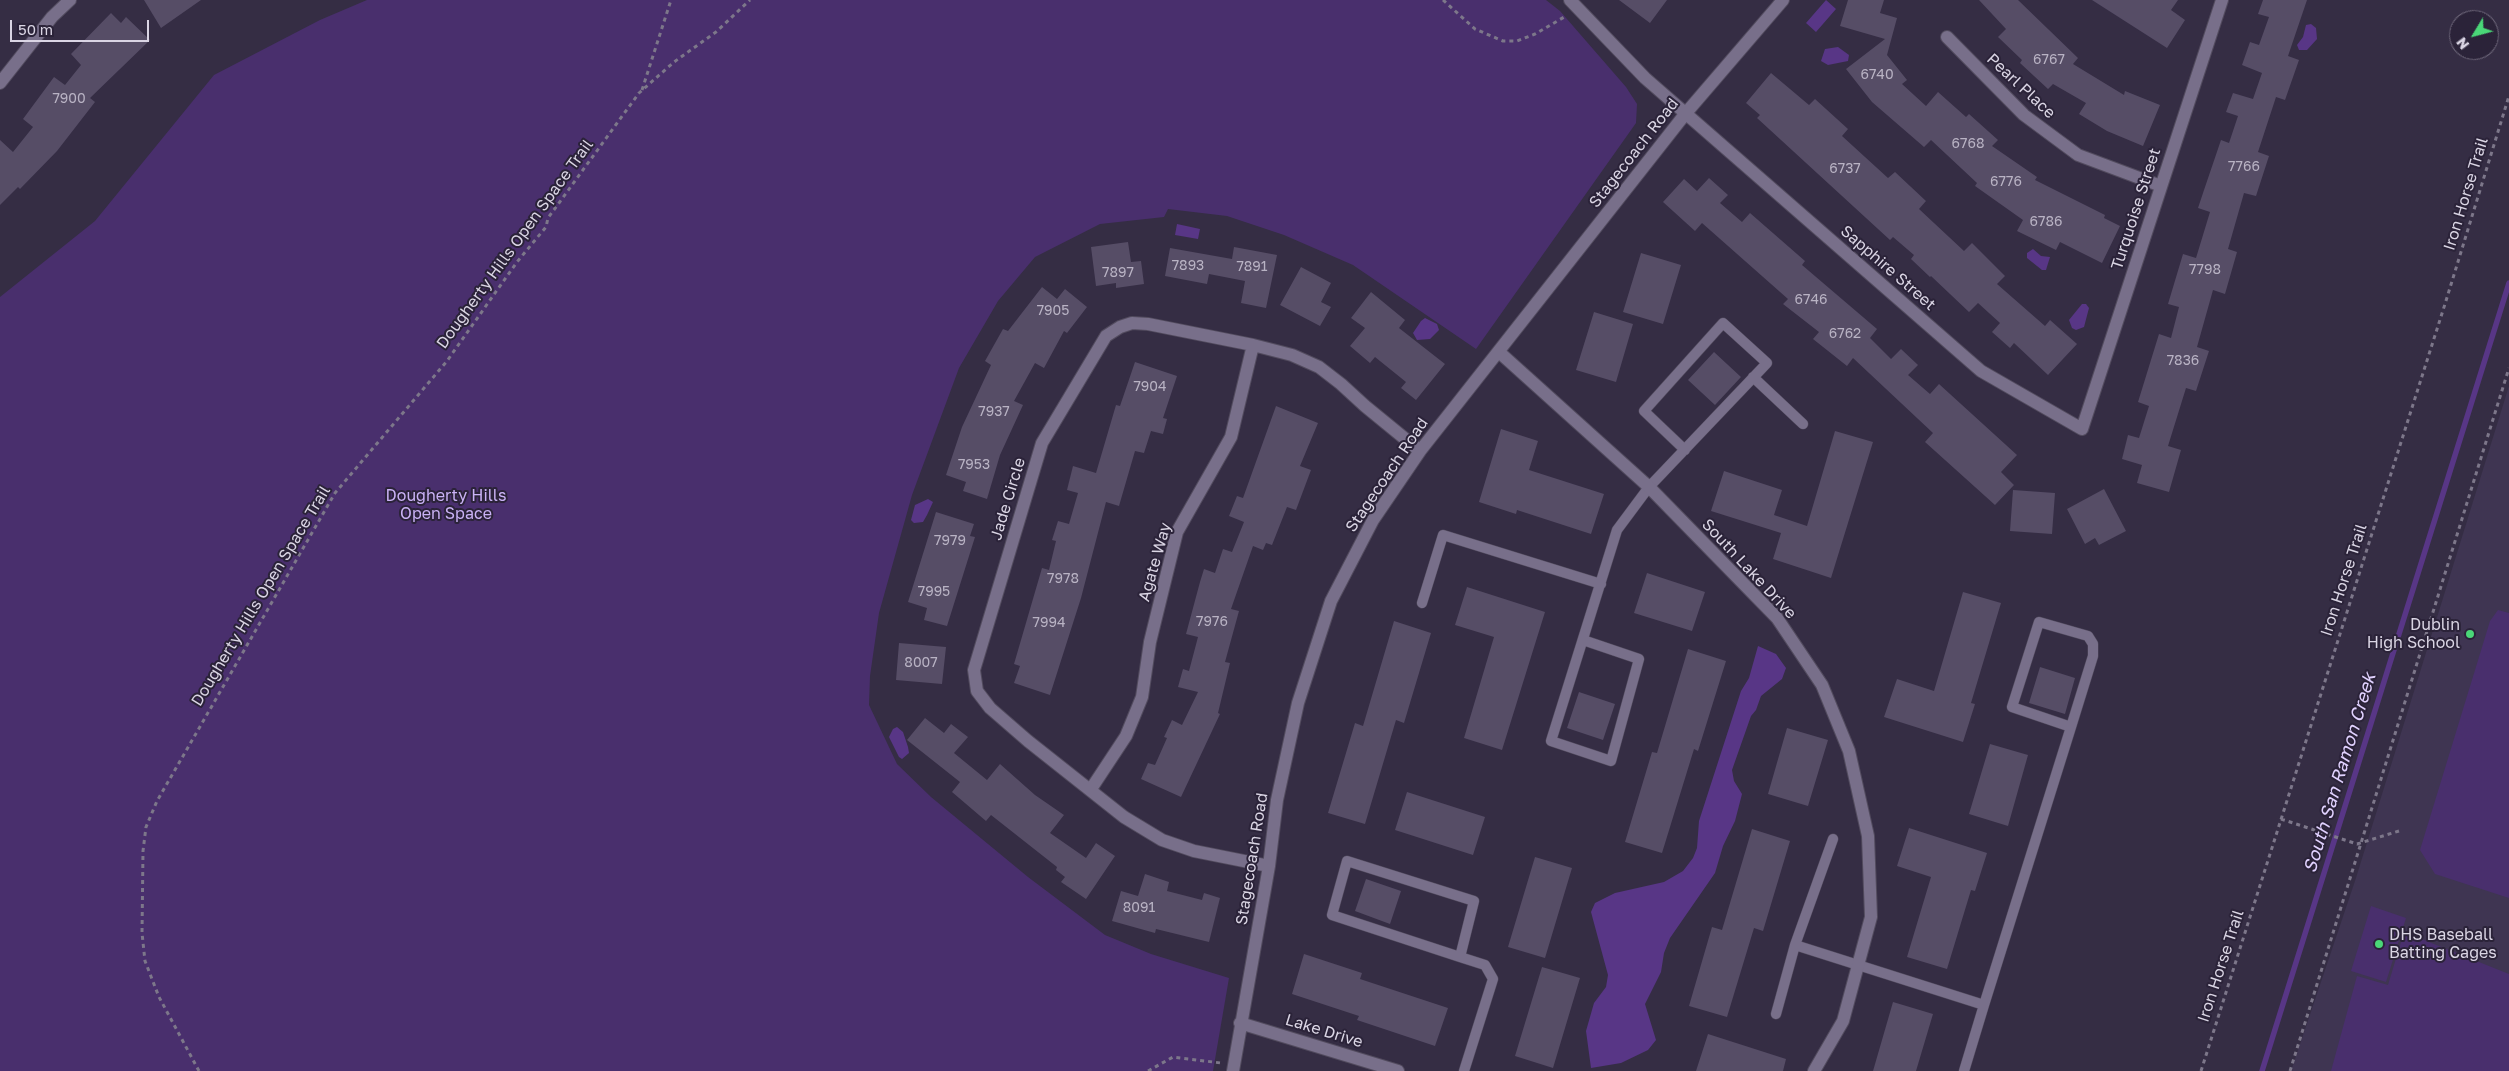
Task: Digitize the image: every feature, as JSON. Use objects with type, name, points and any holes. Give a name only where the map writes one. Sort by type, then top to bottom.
[{"type":"street","points":[[0,83],[52,17],[70,0]]},
{"type":"street","name":"Stagecoach Road","points":[[1233,1068],[1269,866],[1277,800],[1298,703],[1331,601],[1373,520],[1420,451],[1686,113],[1783,0]]},
{"type":"street","name":"Turquoise Street","points":[[2082,429],[2222,0]]},
{"type":"street","name":"Sapphire Street","points":[[1573,1],[1645,78],[1981,371],[2082,429]]},
{"type":"street","name":"Pearl Place","points":[[1947,37],[2024,114],[2078,155],[2161,186]]},
{"type":"street","name":"Jade Circle","points":[[1269,866],[1194,851],[1162,840],[1124,817],[990,708],[977,691],[974,670],[1042,443],[1096,349],[1106,336],[1120,327],[1132,323],[1148,324],[1252,345],[1292,355],[1319,367],[1420,451]]},
{"type":"street","name":"Agate Way","points":[[1091,789],[1126,736],[1142,697],[1150,642],[1177,532],[1231,438],[1252,345]]},
{"type":"street","name":"South Lake Drive","points":[[1498,352],[1649,487],[1777,618],[1822,685],[1849,751],[1868,836],[1871,917],[1843,1021],[1814,1071]]},
{"type":"street","name":"Lake Drive","points":[[1240,1023],[1398,1071]]},
{"type":"lane","points":[[1583,640],[1639,659],[1611,761],[1551,741],[1617,530],[1649,487],[1685,450],[1767,363],[1723,322],[1644,411],[1685,450]]},
{"type":"lane","points":[[1753,377],[1803,424]]},
{"type":"lane","points":[[1422,603],[1443,535],[1601,584]]},
{"type":"lane","points":[[1964,1071],[2094,656],[2093,644],[2088,636],[2039,622],[2012,708],[2071,727]]},
{"type":"lane","points":[[1776,1014],[1795,944],[1833,839]]},
{"type":"lane","points":[[1460,957],[1474,901],[1347,861],[1332,915],[1460,957],[1485,965],[1493,979],[1464,1071]]},
{"type":"lane","points":[[1795,944],[1984,1006]]},
{"type":"path","name":"Dougherty Hills Open Space Trail","points":[[642,90],[671,0]]},
{"type":"path","name":"Dougherty Hills Open Space Trail","points":[[199,1071],[160,997],[145,960],[142,933],[144,851],[146,827],[157,801],[335,493],[447,361],[517,262],[546,227],[548,218],[642,90],[674,62],[716,32],[750,0]]},
{"type":"path","points":[[1443,0],[1475,29],[1503,41],[1517,41],[1561,21],[1567,16],[1573,1]]},
{"type":"path","name":"Iron Horse Trail","points":[[2201,1071],[2445,304],[2509,96]]},
{"type":"path","points":[[2290,1071],[2359,843],[2509,368]]},
{"type":"path","points":[[2281,820],[2359,843],[2399,830]]},
{"type":"path","points":[[1148,1071],[1173,1057],[1233,1068]]},
{"type":"shaded area","points":[[1826,0],[1836,9],[1816,32],[1806,23]]},
{"type":"shaded area","points":[[2311,24],[2316,28],[2317,39],[2307,50],[2299,50],[2297,45],[2303,37],[2306,25]]},
{"type":"shaded area","points":[[1838,47],[1849,55],[1848,61],[1828,65],[1821,61],[1825,49]]},
{"type":"shaded area","points":[[1177,224],[1200,229],[1198,239],[1175,235]]},
{"type":"shaded area","points":[[2033,249],[2041,256],[2050,257],[2046,270],[2042,270],[2027,258],[2027,253]]},
{"type":"shaded area","points":[[2082,304],[2086,304],[2089,308],[2084,327],[2076,330],[2072,328],[2069,320]]},
{"type":"shaded area","points":[[1425,318],[1437,324],[1439,330],[1430,339],[1417,340],[1413,333]]},
{"type":"shaded area","name":"Dublin High School","points":[[2509,386],[2509,1071],[2291,1071],[2355,881]]},
{"type":"shaded area","points":[[928,499],[933,502],[923,522],[914,523],[911,520],[915,505]]},
{"type":"shaded area","points":[[1758,646],[1776,654],[1786,668],[1782,679],[1761,696],[1756,710],[1751,716],[1732,770],[1734,781],[1742,794],[1735,821],[1723,846],[1715,873],[1670,938],[1664,953],[1661,972],[1645,1004],[1656,1040],[1648,1050],[1621,1063],[1591,1068],[1586,1031],[1594,1003],[1606,987],[1608,975],[1591,912],[1595,903],[1615,893],[1664,882],[1683,871],[1693,858],[1697,848],[1699,821],[1741,691],[1749,678]]},
{"type":"shaded area","points":[[897,727],[903,732],[909,753],[902,759],[899,757],[889,737],[893,729]]},
{"type":"green space","name":"Dougherty Hills Open Space","points":[[367,0],[1546,0],[1560,11],[1626,87],[1637,104],[1636,123],[1476,349],[1353,265],[1284,235],[1227,216],[1168,209],[1164,217],[1100,224],[1035,257],[998,301],[959,368],[912,495],[879,613],[870,676],[869,705],[897,764],[931,797],[1028,877],[1105,935],[1151,954],[1229,978],[1213,1071],[0,1071],[0,297],[95,221],[214,75],[320,20]]},
{"type":"green space","points":[[2498,610],[2509,613],[2509,898],[2435,874],[2420,850],[2490,621]]},
{"type":"green space","name":"DHS Baseball Batting Cages","points":[[2371,906],[2406,918],[2386,982],[2351,971]]},
{"type":"green space","points":[[2404,932],[2509,974],[2509,1071],[2331,1071],[2357,976],[2388,985]]},
{"type":"building","points":[[144,0],[201,0],[161,28]]},
{"type":"building","points":[[1619,0],[1667,0],[1650,23]]},
{"type":"building","points":[[1848,0],[1884,0],[1880,13],[1897,18],[1887,55],[1907,80],[1902,84],[1926,106],[1938,92],[1966,117],[1969,114],[1998,140],[1992,146],[2037,177],[2035,180],[2105,215],[2104,218],[2120,226],[2102,263],[2060,242],[2056,250],[2017,231],[2023,220],[1975,186],[1977,183],[1931,140],[1924,147],[1872,102],[1846,69],[1885,39],[1840,26]]},
{"type":"building","points":[[1979,0],[2018,0],[2078,58],[2073,64],[2124,95],[2125,91],[2160,105],[2143,146],[2107,131],[2079,114],[2086,103],[2053,84],[2048,89],[2020,63],[2022,60],[1998,37],[2006,29]]},
{"type":"building","points":[[2092,0],[2178,0],[2171,10],[2185,20],[2167,48]]},
{"type":"building","points":[[2263,0],[2307,0],[2288,56],[2299,60],[2285,100],[2276,97],[2258,152],[2269,156],[2256,196],[2244,193],[2228,249],[2237,252],[2225,294],[2213,290],[2197,347],[2209,351],[2196,391],[2186,388],[2168,446],[2181,450],[2169,492],[2137,483],[2142,465],[2122,459],[2128,435],[2139,438],[2149,406],[2138,402],[2159,334],[2171,338],[2179,307],[2168,304],[2183,254],[2196,258],[2210,212],[2198,208],[2221,140],[2229,143],[2238,116],[2226,112],[2233,93],[2253,99],[2262,73],[2242,65],[2250,42],[2259,45],[2269,17],[2258,14]]},
{"type":"building","points":[[111,13],[121,23],[126,17],[150,40],[90,98],[95,102],[57,151],[20,189],[18,187],[0,205],[0,140],[13,152],[33,127],[23,119],[54,77],[65,85],[81,65],[71,54]]},
{"type":"building","points":[[1771,73],[1809,105],[1815,99],[1848,129],[1842,136],[1888,178],[1895,172],[1926,201],[1919,209],[1964,251],[1972,243],[2005,276],[1997,284],[2045,326],[2050,320],[2077,344],[2048,375],[2014,343],[2010,348],[1992,332],[2000,323],[1978,303],[1969,312],[1911,259],[1914,255],[1893,237],[1890,240],[1757,118],[1760,115],[1746,103]]},
{"type":"building","points":[[1709,178],[1728,195],[1720,203],[1742,222],[1750,213],[1805,261],[1802,265],[1877,329],[1870,338],[1891,359],[1901,349],[1918,365],[1908,375],[1930,394],[1939,384],[2017,455],[2001,472],[2014,485],[1995,505],[1925,442],[1933,433],[1853,358],[1847,366],[1813,339],[1819,332],[1783,304],[1788,299],[1702,223],[1695,231],[1663,202],[1684,179],[1697,191]]},
{"type":"building","points":[[1128,242],[1131,262],[1141,261],[1144,284],[1116,288],[1116,283],[1096,286],[1091,247]]},
{"type":"building","points":[[1234,247],[1277,255],[1266,308],[1241,303],[1245,281],[1209,274],[1207,284],[1165,276],[1170,248],[1232,259]]},
{"type":"building","points":[[1641,253],[1681,265],[1663,324],[1623,312]]},
{"type":"building","points":[[1301,267],[1331,283],[1321,302],[1331,307],[1320,326],[1280,305]]},
{"type":"building","points":[[1042,287],[1057,299],[1065,289],[1087,307],[1067,333],[1064,331],[1044,368],[1035,363],[1014,401],[1023,405],[1000,455],[987,499],[963,491],[966,482],[946,475],[962,427],[991,365],[985,361],[1003,329],[1008,331]]},
{"type":"building","points":[[1371,292],[1405,320],[1399,328],[1445,364],[1416,400],[1401,388],[1406,382],[1375,357],[1370,363],[1350,346],[1365,328],[1351,318]]},
{"type":"building","points":[[1594,312],[1633,324],[1616,382],[1576,370]]},
{"type":"building","points":[[1714,352],[1741,377],[1715,405],[1688,380]]},
{"type":"building","points":[[1135,362],[1177,376],[1163,418],[1167,419],[1163,434],[1151,431],[1144,453],[1135,451],[1119,506],[1106,502],[1081,598],[1050,695],[1014,683],[1020,666],[1014,664],[1042,568],[1049,570],[1056,541],[1052,540],[1058,521],[1069,524],[1078,493],[1067,490],[1073,466],[1096,473],[1116,405],[1120,406]]},
{"type":"building","points":[[1276,406],[1318,423],[1300,466],[1311,470],[1296,510],[1287,507],[1272,545],[1266,543],[1263,550],[1253,546],[1231,609],[1239,611],[1225,662],[1230,663],[1218,713],[1220,714],[1181,797],[1141,779],[1148,763],[1155,765],[1167,738],[1164,737],[1172,720],[1182,725],[1198,692],[1178,687],[1183,669],[1189,671],[1198,637],[1186,634],[1200,582],[1204,569],[1215,573],[1223,549],[1232,552],[1244,522],[1229,516],[1237,496],[1243,498]]},
{"type":"building","points":[[1501,429],[1538,441],[1529,470],[1604,494],[1591,534],[1517,510],[1516,514],[1479,502]]},
{"type":"building","points":[[1835,431],[1873,442],[1831,578],[1773,559],[1781,533],[1711,511],[1724,471],[1782,490],[1774,515],[1807,526]]},
{"type":"building","points":[[2104,489],[2126,531],[2099,545],[2095,538],[2085,544],[2067,509]]},
{"type":"building","points":[[2013,490],[2055,493],[2052,534],[2010,531]]},
{"type":"building","points":[[936,512],[974,524],[970,536],[975,537],[947,626],[924,620],[927,608],[908,602]]},
{"type":"building","points":[[1647,573],[1705,592],[1692,631],[1634,613]]},
{"type":"building","points":[[1467,587],[1545,612],[1502,750],[1464,738],[1494,637],[1455,625]]},
{"type":"building","points":[[1963,592],[2001,603],[1971,703],[1975,704],[1963,742],[1884,717],[1897,679],[1934,691]]},
{"type":"building","points":[[1394,621],[1431,633],[1404,723],[1396,720],[1365,824],[1328,813],[1355,723],[1363,726]]},
{"type":"building","points":[[899,643],[946,647],[942,684],[896,680]]},
{"type":"building","points":[[1688,649],[1726,661],[1698,751],[1694,749],[1662,853],[1625,842],[1652,752],[1657,753]]},
{"type":"building","points":[[2040,667],[2075,678],[2065,714],[2029,703]]},
{"type":"building","points":[[1579,692],[1615,704],[1603,740],[1567,728]]},
{"type":"building","points":[[925,718],[944,733],[951,724],[968,737],[954,753],[987,780],[1000,764],[1035,795],[1064,815],[1050,833],[1086,858],[1096,843],[1115,856],[1086,899],[1061,882],[1065,877],[1056,870],[1057,867],[991,815],[986,821],[952,792],[960,782],[907,740]]},
{"type":"building","points":[[1787,728],[1828,740],[1808,806],[1768,794]]},
{"type":"building","points":[[1990,744],[2028,755],[2008,826],[1969,814]]},
{"type":"building","points":[[1407,792],[1485,817],[1473,855],[1395,830]]},
{"type":"building","points":[[1909,828],[1987,853],[1975,891],[1971,890],[1947,969],[1907,957],[1931,877],[1897,866]]},
{"type":"building","points":[[1752,829],[1790,841],[1763,931],[1754,928],[1727,1017],[1689,1006],[1712,927],[1722,930]]},
{"type":"building","points":[[1535,857],[1572,868],[1545,958],[1508,947]]},
{"type":"building","points":[[1145,874],[1169,882],[1167,891],[1202,900],[1204,893],[1220,898],[1209,942],[1156,929],[1155,933],[1112,921],[1121,891],[1138,896]]},
{"type":"building","points":[[1366,879],[1401,891],[1390,924],[1355,911]]},
{"type":"building","points":[[1304,954],[1362,973],[1360,979],[1448,1008],[1435,1046],[1357,1020],[1359,1016],[1292,994]]},
{"type":"building","points":[[1542,967],[1580,978],[1553,1068],[1515,1056]]},
{"type":"building","points":[[1893,1002],[1933,1014],[1916,1071],[1873,1071]]},
{"type":"building","points":[[1708,1034],[1786,1059],[1783,1071],[1696,1071]]},
{"type":"waterway","name":"South San Ramon Creek","points":[[2262,1071],[2509,283]]},
{"type":"place","name":"Dublin High School","points":[[2470,634]]},
{"type":"place","name":"DHS Baseball Batting Cages","points":[[2379,944]]}]
